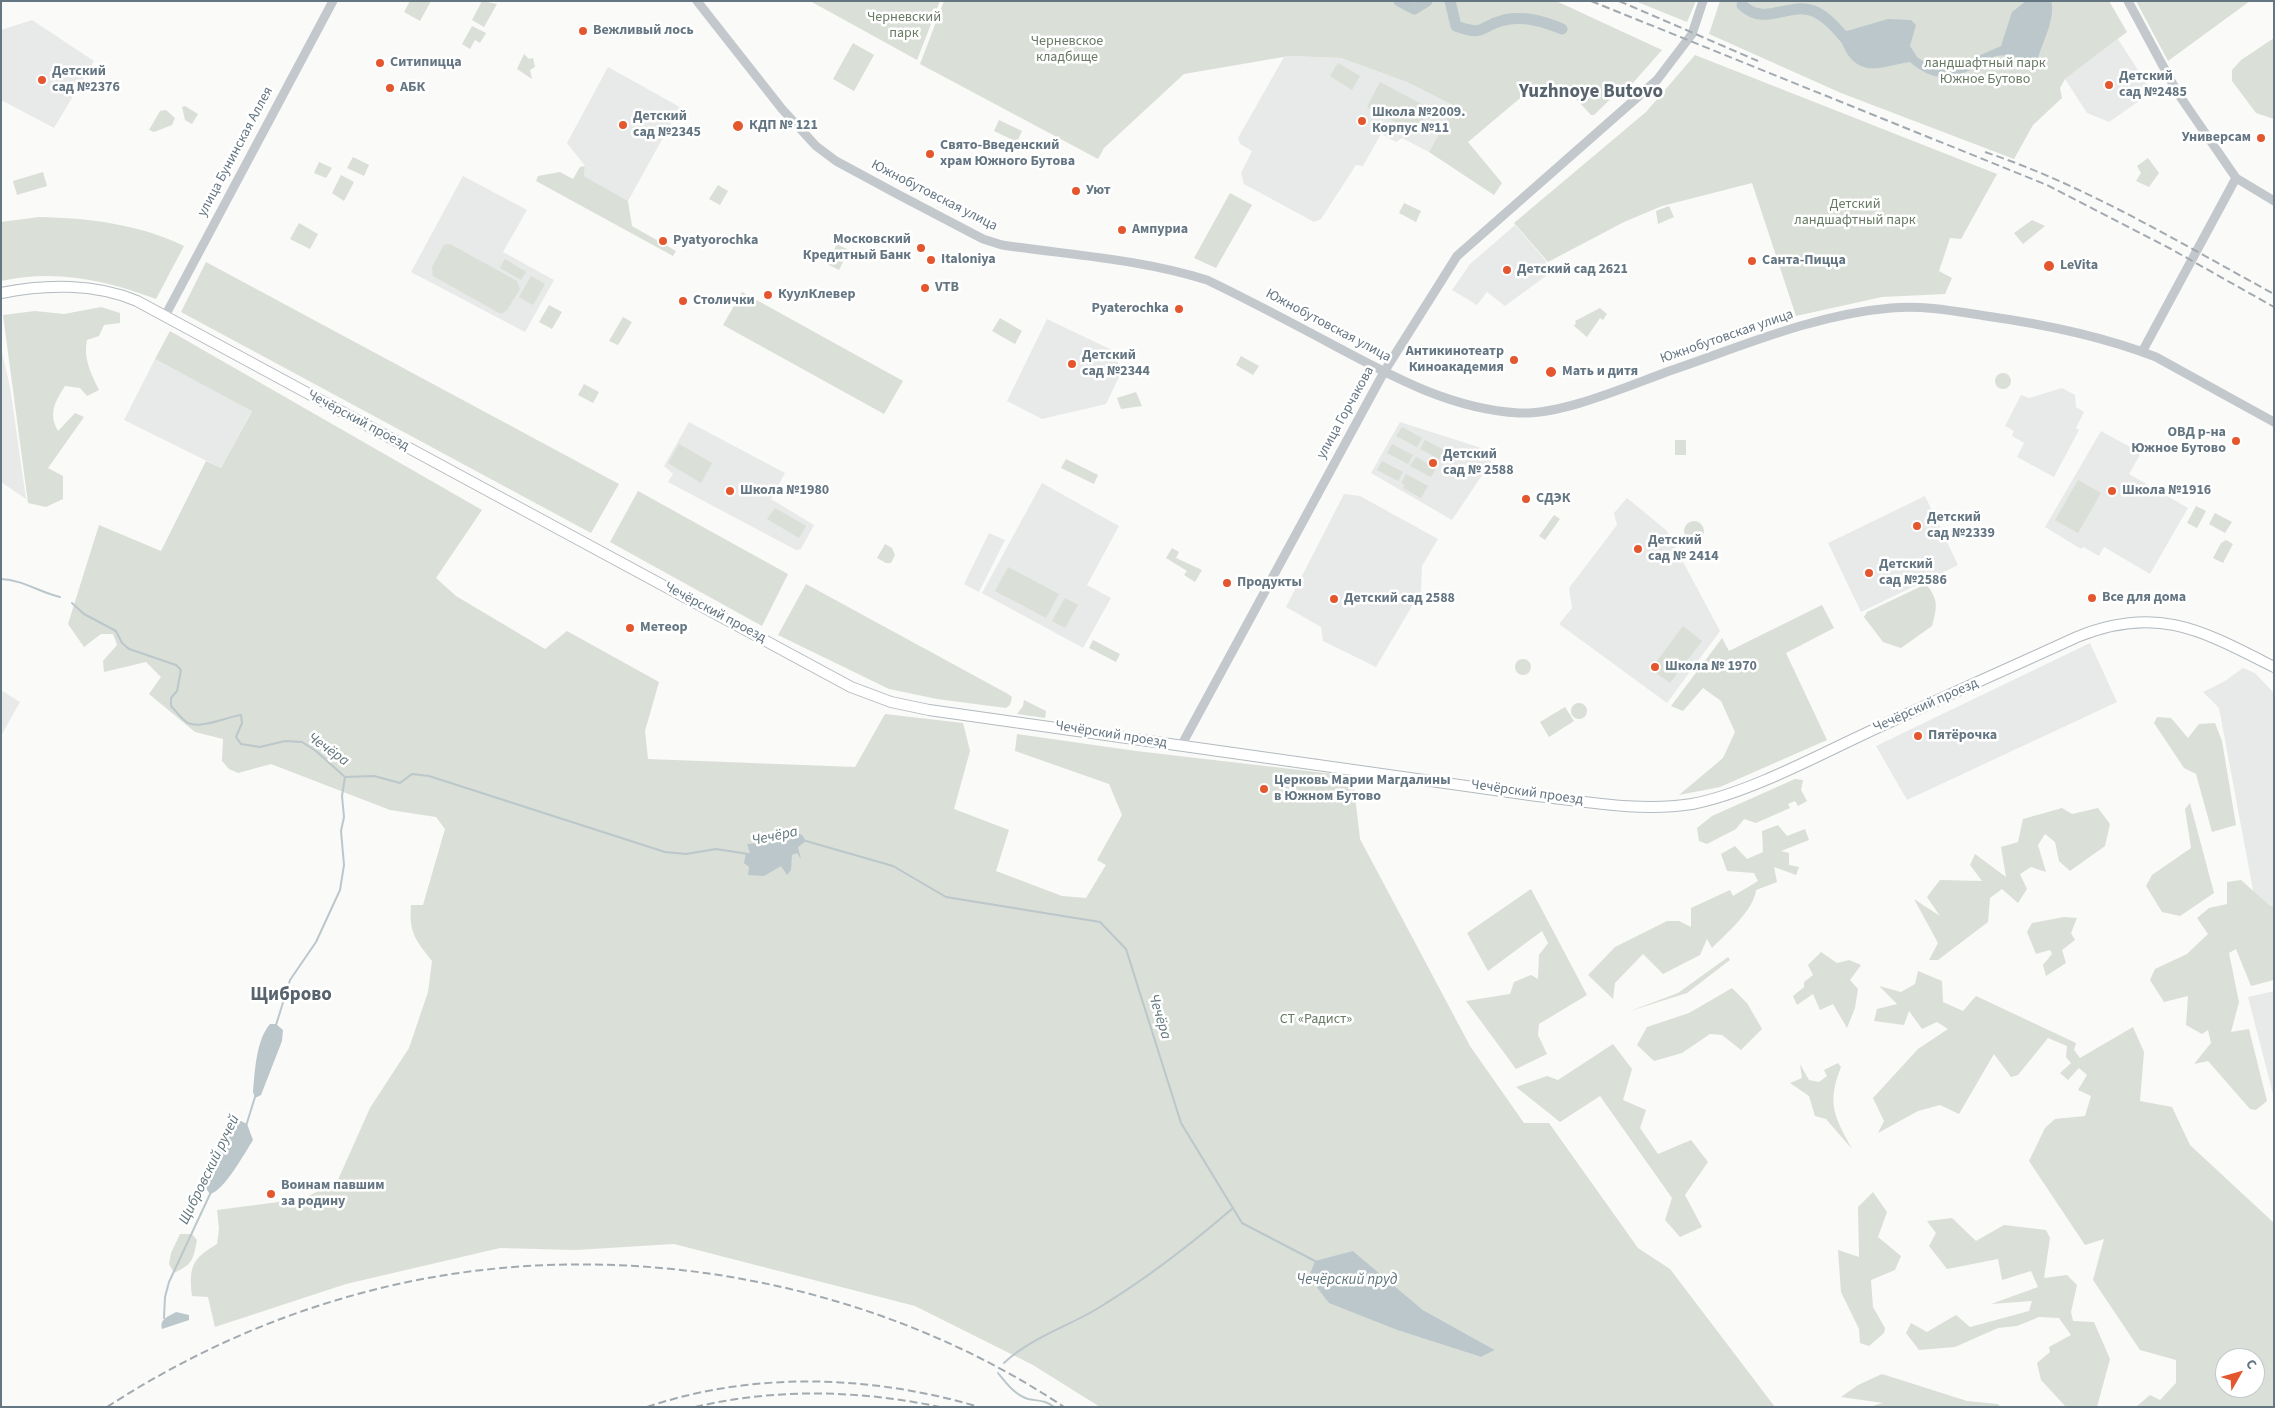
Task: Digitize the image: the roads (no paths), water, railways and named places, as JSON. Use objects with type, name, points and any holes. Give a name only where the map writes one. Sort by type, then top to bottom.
[{"type":"main road","name":"Чечёрский проезд","points":[[1,293],[60,288],[100,290],[126,297],[851,687],[891,702],[929,710],[1594,803],[1659,807],[1692,804],[1728,794],[1808,760],[2077,637],[2114,624],[2134,622],[2177,624],[2211,635],[2274,667]]},
{"type":"street","name":"улица Бунинская Аллея","points":[[164,316],[333,1]]},
{"type":"street","name":"Южнобутовская улица","points":[[697,1],[782,108],[816,146],[836,161],[899,196],[982,239],[1002,245],[1137,263],[1207,280],[1384,372],[1457,403],[1489,410],[1523,413],[1538,412],[1571,405],[1772,334],[1852,314],[1890,308],[1924,307],[2023,321],[2142,352],[2156,357],[2274,422]]},
{"type":"street","name":"улица Горчакова","points":[[1181,746],[1384,372],[1457,256],[1657,80],[1692,34],[1703,1]]},
{"type":"street","points":[[2128,1],[2177,92],[2236,178],[2274,201]]},
{"type":"street","points":[[2142,352],[2236,178]]},
{"type":"water","points":[[2026,1],[2051,1],[2052,14],[2038,58],[2026,59],[2001,55],[1990,58],[1961,74],[1952,76],[1944,77],[1927,73],[1910,62],[1876,68],[1861,66],[1848,55],[1841,39],[1840,33],[1888,19],[1911,20],[1916,25],[1910,46],[1917,57],[1934,69],[1956,66],[2001,46],[2012,12]]},
{"type":"water","points":[[790,830],[802,835],[806,841],[798,847],[801,859],[797,853],[792,855],[791,870],[787,875],[781,866],[764,876],[748,875],[749,867],[744,863],[746,853],[750,853],[747,844],[779,842]]},
{"type":"water","points":[[270,1024],[276,1024],[283,1030],[282,1041],[261,1095],[255,1098],[253,1092],[257,1056],[262,1038]]},
{"type":"water","points":[[233,1121],[241,1121],[247,1124],[253,1140],[227,1179],[210,1194],[205,1187],[210,1170],[219,1144]]},
{"type":"water","name":"Чечёрский пруд","points":[[1353,1251],[1423,1310],[1495,1350],[1481,1357],[1400,1331],[1329,1303],[1309,1277],[1315,1261]]},
{"type":"water","points":[[176,1312],[189,1315],[189,1320],[162,1329],[163,1320]]},
{"type":"waterway","points":[[1399,1],[1414,9],[1427,1]]},
{"type":"waterway","points":[[1450,1],[1456,26],[1473,31],[1478,31],[1496,22],[1519,19],[1541,22],[1562,29]]},
{"type":"waterway","points":[[1742,5],[1760,14],[1796,9],[1816,12],[1830,22],[1850,44]]},
{"type":"waterway","name":"Чечёра","points":[[1,579],[24,584],[60,597]]},
{"type":"waterway","name":"Чечёра","points":[[72,603],[84,614],[116,631],[122,643],[129,649],[176,665],[181,670],[177,691],[171,698],[171,706],[186,722],[200,725],[241,715],[242,723],[236,737],[241,744],[260,747],[285,741],[302,742],[316,751],[345,777],[374,776],[400,783],[412,774],[429,776],[665,852],[686,854],[716,849],[748,854]]},
{"type":"waterway","name":"Щибровский ручей","points":[[276,1025],[290,980],[316,942],[340,890],[344,865],[341,831],[344,817],[342,796],[345,777]]},
{"type":"waterway","name":"Чечёра","points":[[806,841],[893,866],[946,897],[1100,922],[1126,949],[1181,1123],[1242,1223],[1315,1261]]},
{"type":"waterway","name":"Щибровский ручей","points":[[246,1126],[255,1097]]},
{"type":"waterway","name":"Щибровский ручей","points":[[164,1318],[165,1297],[169,1282],[211,1192]]},
{"type":"waterway","points":[[1004,1363],[1025,1347],[1095,1310],[1149,1275],[1233,1208]]},
{"type":"waterway","points":[[998,1373],[1019,1395],[1028,1399],[1045,1402],[1054,1407]]},
{"type":"railway","points":[[1591,1],[2047,185],[2171,249],[2274,307]]},
{"type":"railway","points":[[1619,1],[1758,61]]},
{"type":"railway","points":[[1985,152],[2060,181],[2096,198],[2274,294]]},
{"type":"railway","points":[[107,1407],[162,1374],[218,1345],[277,1320],[337,1300],[428,1278],[522,1266],[617,1265],[712,1274],[806,1293],[896,1321],[983,1360],[1064,1407]]},
{"type":"railway","points":[[647,1407],[688,1395],[729,1387],[813,1382],[855,1383],[897,1388],[979,1407]]},
{"type":"railway","points":[[695,1407],[725,1401],[787,1394],[879,1397],[940,1407]]},
{"type":"place","name":"Вежливый лось","points":[[583,31]]},
{"type":"place","name":"Ситипицца","points":[[380,63]]},
{"type":"place","name":"Детский сад №2376","points":[[42,80]]},
{"type":"place","name":"Детский сад №2485","points":[[2109,85]]},
{"type":"place","name":"АБК","points":[[390,88]]},
{"type":"place","name":"Школа №2009. Корпус №11","points":[[1362,121]]},
{"type":"place","name":"Детский сад №2345","points":[[623,125]]},
{"type":"place","name":"КДП № 121","points":[[738,126]]},
{"type":"place","name":"Универсам","points":[[2261,138]]},
{"type":"place","name":"Свято-Введенский храм Южного Бутова","points":[[930,154]]},
{"type":"place","name":"Уют","points":[[1076,191]]},
{"type":"place","name":"Ампуриа","points":[[1122,230]]},
{"type":"place","name":"Pyatyorochka","points":[[663,241]]},
{"type":"place","name":"Московский Кредитный Банк","points":[[921,248]]},
{"type":"place","name":"Italoniya","points":[[931,260]]},
{"type":"place","name":"Санта-Пицца","points":[[1752,261]]},
{"type":"place","name":"LeVita","points":[[2049,266]]},
{"type":"place","name":"Детский сад 2621","points":[[1507,270]]},
{"type":"place","name":"VTB","points":[[925,288]]},
{"type":"place","name":"КуулКлевер","points":[[768,295]]},
{"type":"place","name":"Столички","points":[[683,301]]},
{"type":"place","name":"Pyaterochka","points":[[1179,309]]},
{"type":"place","name":"Антикинотеатр Киноакадемия","points":[[1514,360]]},
{"type":"place","name":"Детский сад №2344","points":[[1072,364]]},
{"type":"place","name":"Мать и дитя","points":[[1551,372]]},
{"type":"place","name":"ОВД р-на Южное Бутово","points":[[2236,441]]},
{"type":"place","name":"Детский сад № 2588","points":[[1433,463]]},
{"type":"place","name":"Школа №1980","points":[[730,491]]},
{"type":"place","name":"Школа №1916","points":[[2112,491]]},
{"type":"place","name":"СДЭК","points":[[1526,499]]},
{"type":"place","name":"Детский сад №2339","points":[[1917,526]]},
{"type":"place","name":"Детский сад № 2414","points":[[1638,549]]},
{"type":"place","name":"Детский сад №2586","points":[[1869,573]]},
{"type":"place","name":"Продукты","points":[[1227,583]]},
{"type":"place","name":"Все для дома","points":[[2092,598]]},
{"type":"place","name":"Детский сад 2588","points":[[1334,599]]},
{"type":"place","name":"Метеор","points":[[630,628]]},
{"type":"place","name":"Школа № 1970","points":[[1655,667]]},
{"type":"place","name":"Пятёрочка","points":[[1918,736]]},
{"type":"place","name":"Церковь Марии Магдалины в Южном Бутово","points":[[1264,789]]},
{"type":"place","name":"Воинам павшим за родину","points":[[271,1194]]},
{"type":"district","name":"Yuzhnoye Butovo","points":[[1591,93]]},
{"type":"district","name":"Щиброво","points":[[291,996]]},
{"type":"park label","name":"Черневский парк","points":[[904,26]]},
{"type":"park label","name":"Черневское кладбище","points":[[1067,50]]},
{"type":"park label","name":"ландшафтный парк Южное Бутово","points":[[1985,72]]},
{"type":"park label","name":"Детский ландшафтный парк","points":[[1855,214]]},
{"type":"park label","name":"СТ «Радист»","points":[[1316,1020]]}]
